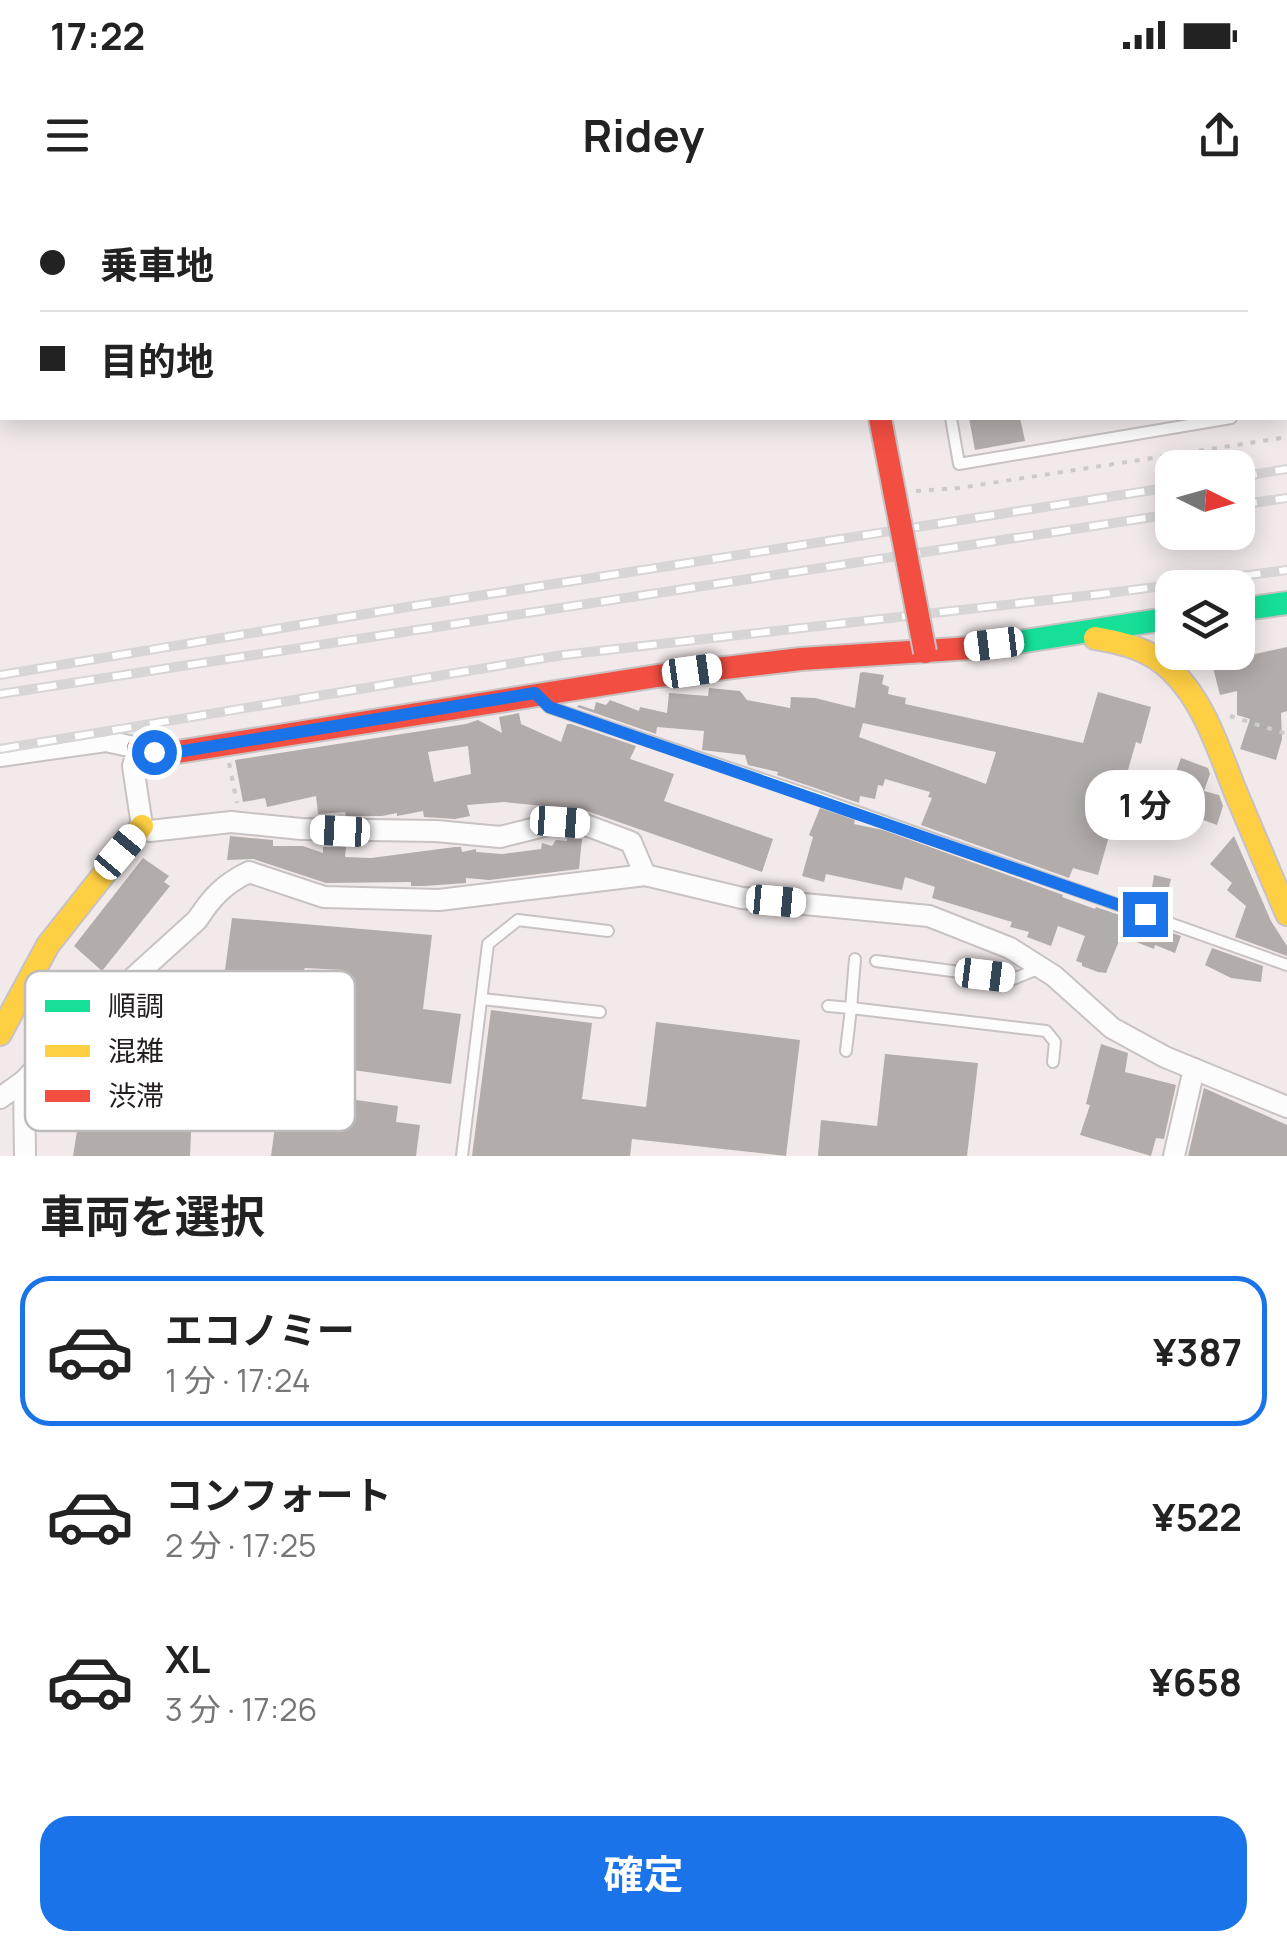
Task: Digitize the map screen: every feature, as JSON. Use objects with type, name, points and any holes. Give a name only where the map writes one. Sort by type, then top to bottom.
[{"type":"street","points":[[880,420],[925,652]]},
{"type":"street","points":[[1255,608],[1287,604]]},
{"type":"street","points":[[0,756],[106,741],[171,753],[535,693],[730,666],[878,652],[925,652],[1155,622]]},
{"type":"street","points":[[1064,636],[1111,639],[1143,648],[1184,683],[1202,711],[1287,914]]},
{"type":"street","points":[[1143,648],[1155,636]]},
{"type":"street","points":[[138,748],[133,766],[142,826],[150,832],[231,822],[301,829],[500,837],[560,822],[583,824],[631,842],[645,874]]},
{"type":"street","points":[[34,971],[48,946],[142,826]]},
{"type":"street","points":[[141,971],[198,920],[214,894],[249,872],[324,897],[439,900],[645,874],[742,898],[929,916],[1010,948],[1112,1028],[1194,1069],[1287,1107]]},
{"type":"street","points":[[0,1034],[25,988]]},
{"type":"street","points":[[1174,1156],[1194,1069]]},
{"type":"street","points":[[0,1098],[24,1082]]},
{"type":"street","points":[[24,1082],[24,1156]]},
{"type":"lane","points":[[951,420],[960,464],[1219,420]]},
{"type":"lane","points":[[535,693],[549,707],[1287,965]]},
{"type":"lane","points":[[462,1156],[488,944],[518,920],[608,931]]},
{"type":"lane","points":[[846,1050],[855,959]]},
{"type":"lane","points":[[876,961],[1013,979],[1040,968]]},
{"type":"lane","points":[[482,999],[600,1012]]},
{"type":"lane","points":[[828,1006],[1046,1032],[1055,1042],[1053,1062]]},
{"type":"path","points":[[911,491],[1287,437]]},
{"type":"path","points":[[1218,712],[1287,734]]},
{"type":"path","points":[[226,744],[239,812]]},
{"type":"building","points":[[969,420],[1020,420],[1025,441],[975,450]]},
{"type":"building","points":[[1287,647],[1287,711],[1281,713],[1282,739],[1276,760],[1240,749],[1250,719],[1237,715],[1237,691],[1220,695],[1214,670],[1255,670],[1255,654]]},
{"type":"building","points":[[860,673],[884,675],[882,684],[889,687],[888,694],[906,698],[905,704],[1083,743],[1098,692],[1151,707],[1141,744],[1136,742],[1098,875],[1073,868],[1069,878],[921,825],[932,798],[928,797],[930,792],[885,779],[883,786],[878,785],[875,799],[860,796],[859,803],[777,775],[778,772],[748,765],[745,755],[702,750],[704,731],[657,727],[656,734],[577,707],[594,710],[596,702],[606,705],[610,700],[639,711],[640,707],[667,713],[669,693],[708,696],[709,688],[740,691],[747,700],[790,708],[791,697],[815,698],[855,708]],"holes":[[[863,723],[996,752],[986,784],[859,737]]]},
{"type":"building","points":[[519,713],[521,724],[561,742],[567,724],[571,724],[636,746],[630,759],[674,774],[664,801],[773,839],[762,872],[584,810],[504,802],[467,805],[470,816],[455,819],[424,817],[423,811],[397,816],[318,814],[316,796],[267,807],[265,798],[243,802],[235,760],[478,720],[502,733],[499,717]],"holes":[[[468,746],[471,774],[434,782],[428,752]]]},
{"type":"building","points":[[1181,758],[1208,768],[1204,791],[1219,795],[1223,806],[1217,825],[1181,812],[1191,783],[1174,777]]},
{"type":"building","points":[[820,808],[855,820],[854,824],[883,830],[1095,909],[1181,936],[1175,953],[1121,936],[1106,973],[1098,972],[1076,961],[1085,936],[1058,926],[1051,946],[1027,937],[1029,932],[1010,927],[1012,922],[932,898],[935,887],[905,877],[902,890],[826,874],[824,882],[802,876],[813,837],[809,835]]},
{"type":"building","points":[[230,836],[273,840],[273,846],[303,846],[323,853],[323,847],[346,847],[345,857],[371,858],[455,847],[461,847],[462,852],[476,849],[502,854],[541,849],[542,843],[552,846],[556,840],[582,839],[579,869],[411,886],[411,882],[326,883],[253,859],[227,860]]},
{"type":"building","points":[[1234,836],[1271,921],[1287,946],[1287,956],[1235,937],[1246,906],[1227,890],[1232,883],[1210,864]]},
{"type":"building","points":[[143,858],[169,876],[164,882],[170,886],[102,971],[74,946]]},
{"type":"building","points":[[1154,875],[1171,879],[1163,911],[1149,907]]},
{"type":"building","points":[[232,918],[432,935],[423,1009],[461,1014],[451,1084],[355,1070],[355,971],[225,971]]},
{"type":"building","points":[[1212,948],[1263,966],[1261,982],[1231,978],[1205,965]]},
{"type":"building","points":[[491,1010],[592,1023],[582,1099],[646,1107],[656,1022],[800,1040],[786,1156],[632,1139],[630,1156],[472,1156]]},
{"type":"building","points":[[1101,1044],[1128,1053],[1125,1072],[1176,1085],[1164,1139],[1156,1138],[1151,1156],[1080,1135]]},
{"type":"building","points":[[885,1054],[978,1063],[967,1156],[818,1156],[821,1120],[877,1126]]},
{"type":"building","points":[[1204,1088],[1287,1125],[1287,1156],[1188,1156]]},
{"type":"building","points":[[355,1100],[398,1106],[396,1122],[420,1125],[416,1156],[271,1156],[274,1131],[355,1131]]},
{"type":"building","points":[[77,1131],[191,1131],[190,1156],[73,1156]]},
{"type":"railway","points":[[1255,474],[1287,469]]},
{"type":"railway","points":[[0,675],[1155,490]]},
{"type":"railway","points":[[1255,503],[1287,498]]},
{"type":"railway","points":[[0,694],[1155,517]]},
{"type":"railway","points":[[0,749],[563,655],[1287,570]]},
{"type":"traffic: fast","points":[[1255,608],[1287,603]]},
{"type":"traffic: fast","points":[[987,647],[1155,621]]},
{"type":"traffic: slow","points":[[1095,638],[1155,657],[1194,698],[1287,914]]},
{"type":"traffic: slow","points":[[34,971],[48,945],[142,826]]},
{"type":"traffic: slow","points":[[0,1034],[25,988]]},
{"type":"traffic: jam","points":[[880,420],[925,652]]},
{"type":"traffic: jam","points":[[138,748],[171,753],[657,676],[801,659],[987,647]]},
{"type":"route","points":[[154,752],[171,753],[535,693],[549,707],[1145,914]]}]
